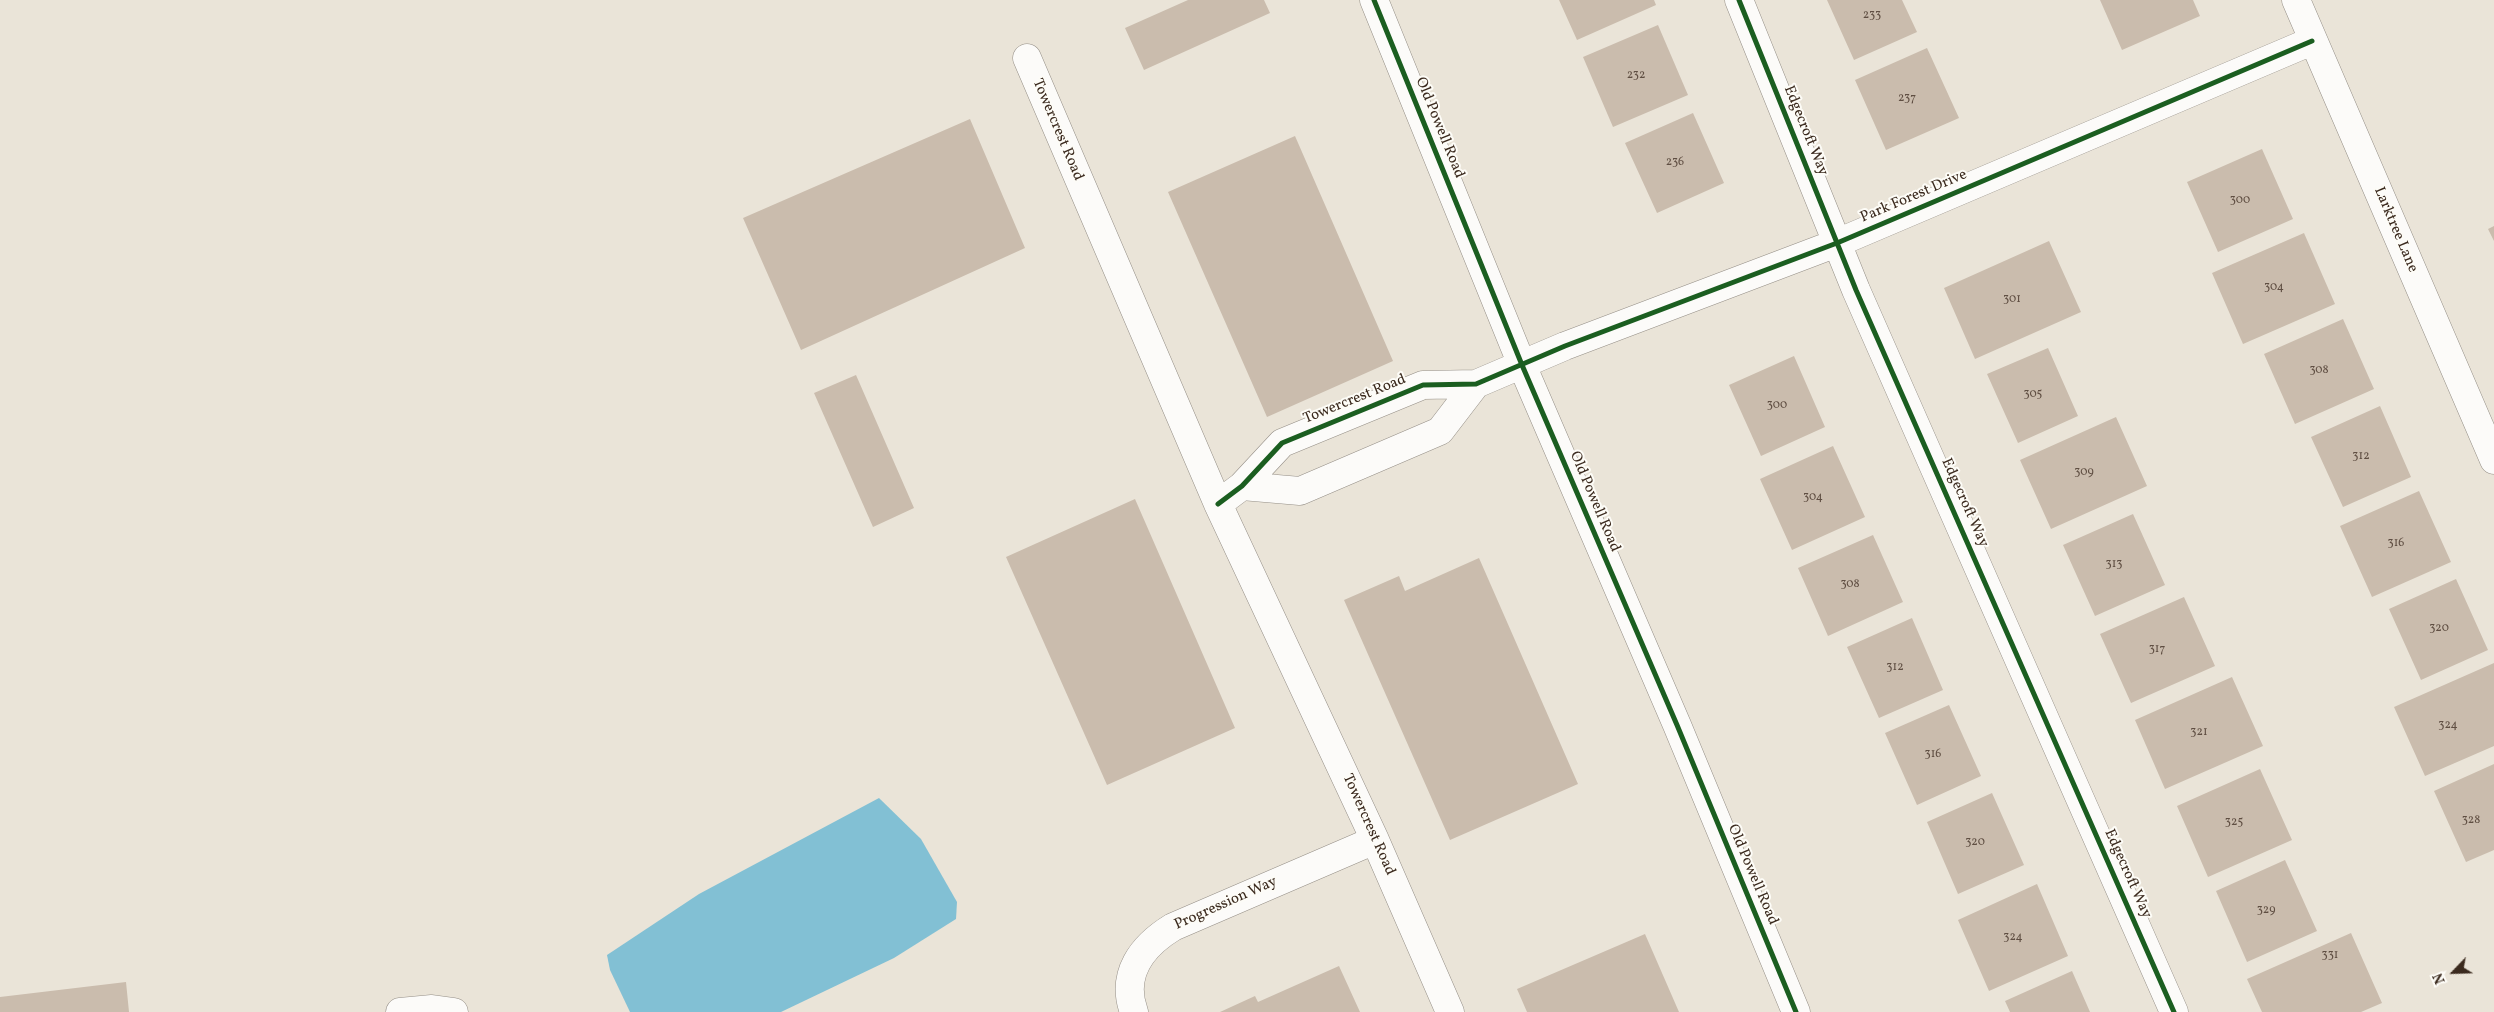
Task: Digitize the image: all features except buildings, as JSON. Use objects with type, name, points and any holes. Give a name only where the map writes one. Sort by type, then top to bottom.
[{"type":"street","name":"Old Powell Road","points":[[1374,0],[1522,365],[1677,725],[1796,1012]]},
{"type":"street","name":"Edgecroft Way","points":[[1739,0],[1837,243],[2174,1012]]},
{"type":"street","name":"Larktree Lane","points":[[2296,0],[2312,42],[2494,460]]},
{"type":"street","name":"Park Forest Drive","points":[[1522,365],[1837,243],[2312,42]]},
{"type":"street","name":"Towercrest Road","points":[[1027,58],[1218,504],[1375,840],[1450,1012]]},
{"type":"street","name":"Towercrest Road","points":[[1218,504],[1242,486],[1282,444],[1423,385],[1476,384],[1522,365]]},
{"type":"street","name":"Towercrest Road","points":[[1242,486],[1300,491],[1440,430],[1476,384]]},
{"type":"street","name":"Progression Way","points":[[1134,1012],[1130,1000],[1132,970],[1138,957],[1154,939],[1173,926],[1375,840]]},
{"type":"street","points":[[400,1012],[432,1009],[454,1012]]},
{"type":"water","points":[[879,798],[921,839],[957,902],[956,919],[894,958],[781,1012],[630,1012],[610,970],[607,955],[699,894]]},
{"type":"cycle path","points":[[1374,0],[1522,365],[1677,725],[1796,1012]]},
{"type":"cycle path","points":[[1739,0],[1856,290],[2174,1012]]},
{"type":"cycle path","points":[[1218,504],[1242,486],[1282,443],[1423,385],[1476,384],[1565,346],[1837,243],[2312,41]]}]
